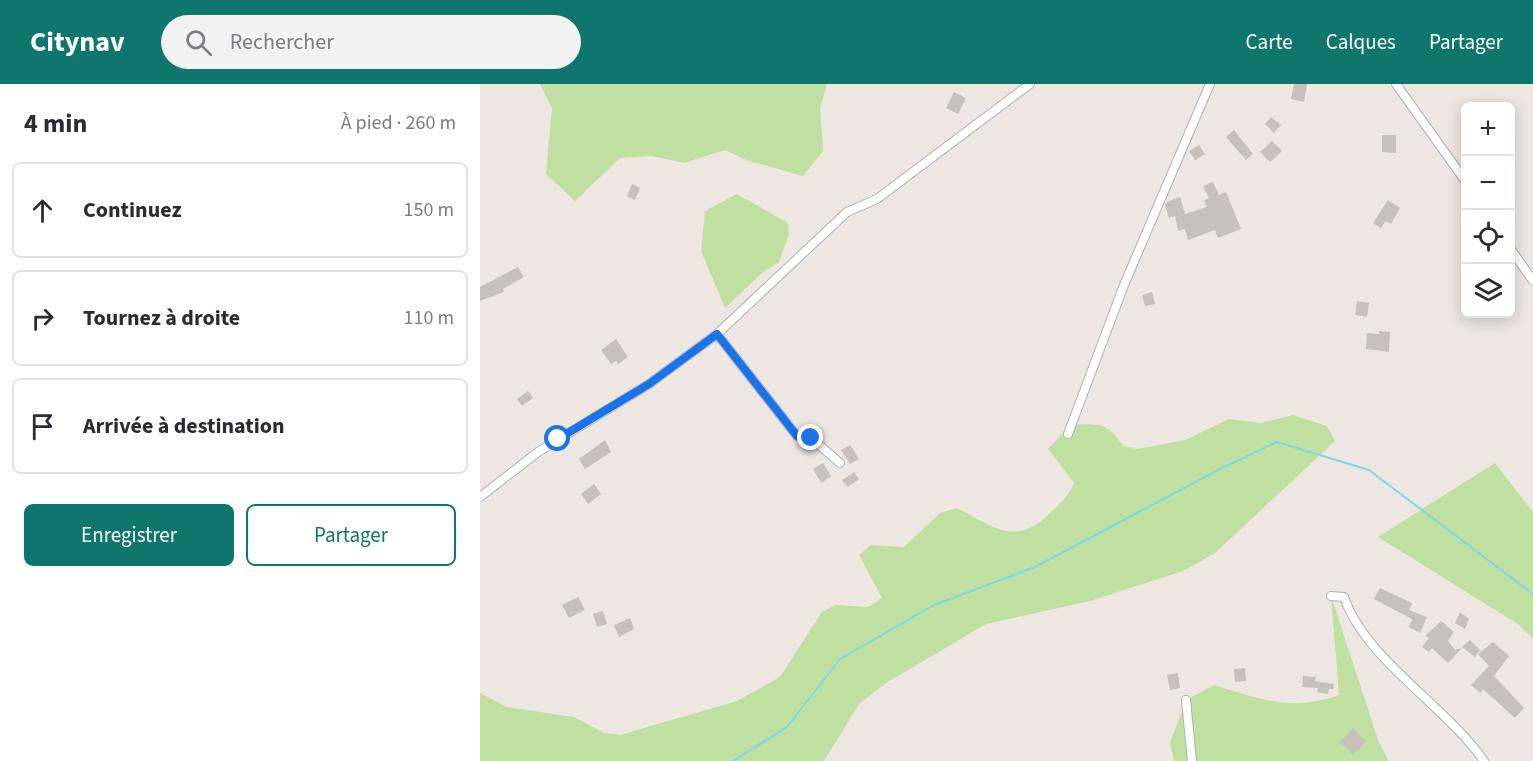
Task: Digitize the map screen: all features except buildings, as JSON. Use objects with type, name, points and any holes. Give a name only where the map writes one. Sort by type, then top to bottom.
[{"type":"street","points":[[480,497],[538,452],[649,384],[717,334],[847,212],[878,199],[1030,84]]},
{"type":"street","points":[[1068,434],[1112,315],[1210,84]]},
{"type":"street","points":[[1396,84],[1461,176]]},
{"type":"street","points":[[1515,255],[1533,281]]},
{"type":"street","points":[[717,334],[797,436],[811,438],[840,463]]},
{"type":"street","points":[[1331,596],[1344,597],[1349,612],[1362,632],[1442,712],[1484,761]]},
{"type":"street","points":[[1186,700],[1192,761]]},
{"type":"green space","points":[[540,84],[827,84],[820,108],[823,151],[803,176],[746,160],[725,150],[684,163],[652,156],[620,158],[575,201],[546,174],[552,108]]},
{"type":"green space","points":[[737,194],[788,223],[789,234],[779,262],[762,273],[725,308],[701,251],[705,211]]},
{"type":"green space","points":[[1293,415],[1327,426],[1335,441],[1215,553],[1183,571],[1090,601],[986,624],[886,683],[859,704],[824,761],[480,761],[480,693],[507,707],[574,717],[604,733],[620,735],[737,701],[780,677],[822,612],[836,605],[868,607],[882,598],[859,555],[871,545],[904,547],[940,513],[957,508],[993,527],[1014,532],[1036,525],[1048,515],[1060,504],[1074,483],[1048,449],[1070,425],[1101,426],[1112,432],[1123,446],[1138,449],[1185,440],[1229,419],[1261,423]]},
{"type":"green space","points":[[1495,463],[1533,512],[1533,639],[1518,624],[1378,537]]},
{"type":"green space","points":[[1331,596],[1379,743],[1389,761],[1174,761],[1170,743],[1186,700],[1214,685],[1276,702],[1306,703],[1339,695]]},
{"type":"waterway","points":[[733,761],[787,727],[840,659],[934,605],[1035,567],[1220,469],[1277,442],[1369,470],[1533,594]]},
{"type":"route","points":[[558,439],[649,384],[717,334],[797,436],[811,438]]}]
